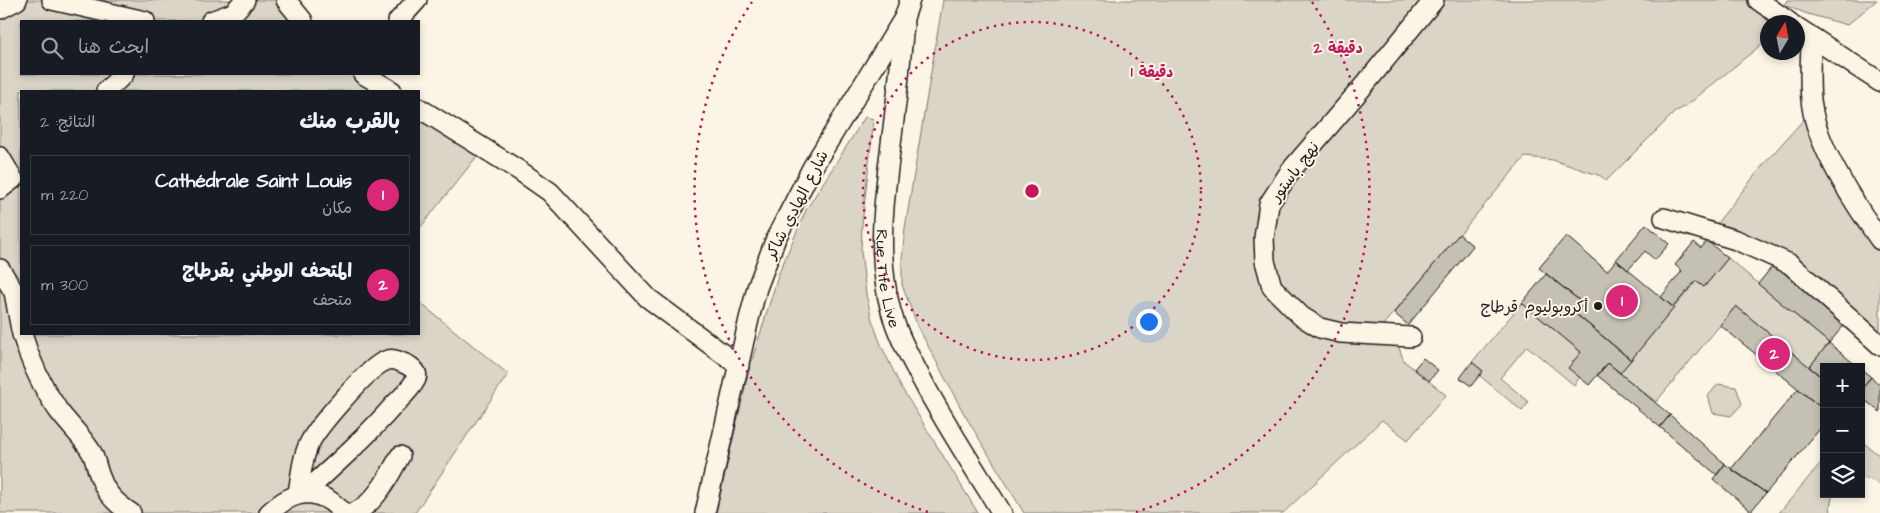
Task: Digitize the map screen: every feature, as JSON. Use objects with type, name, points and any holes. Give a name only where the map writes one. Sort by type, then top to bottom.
[{"type":"street","points":[[0,9],[17,0]]},
{"type":"street","points":[[52,0],[141,20]]},
{"type":"street","points":[[213,20],[233,12],[245,0]]},
{"type":"street","points":[[286,0],[302,20]]},
{"type":"street","points":[[399,20],[417,0]]},
{"type":"street","name":"نهج باستور","points":[[1411,337],[1341,333],[1320,328],[1301,316],[1272,287],[1264,261],[1264,238],[1269,204],[1291,170],[1434,0]]},
{"type":"street","points":[[1758,0],[1779,15]]},
{"type":"street","name":"شارع الهادي شاكر","points":[[705,513],[757,288],[776,238],[812,168],[907,9]]},
{"type":"street","name":"Rue Tite Live","points":[[907,9],[887,174],[883,224],[886,287],[900,338],[946,422],[1002,513]]},
{"type":"street","points":[[1805,34],[1880,82]]},
{"type":"street","points":[[1805,43],[1810,94],[1817,128],[1858,210],[1880,240]]},
{"type":"street","points":[[107,90],[123,75]]},
{"type":"street","points":[[365,75],[390,90]]},
{"type":"street","points":[[420,109],[550,192],[648,298],[739,366]]},
{"type":"street","points":[[0,157],[12,180]]},
{"type":"street","points":[[1664,218],[1736,240],[1790,264],[1880,345]]},
{"type":"street","points":[[0,269],[14,292],[20,322]]},
{"type":"street","points":[[23,335],[29,358],[38,376],[58,410],[77,432],[92,454],[101,481],[115,502],[131,513]]},
{"type":"street","points":[[269,513],[282,502],[301,493],[369,434],[416,379],[414,369],[400,361],[392,359],[384,361],[354,388],[310,442],[302,468],[301,493]]},
{"type":"street","points":[[354,513],[364,508],[386,482],[400,456]]},
{"type":"street","points":[[301,493],[311,493],[330,501],[340,511],[346,513]]},
{"type":"shaded area","points":[[0,0],[290,0],[308,20],[20,20],[20,75],[374,75],[393,90],[20,90],[20,335],[420,335],[420,303],[508,374],[415,513],[0,513]]},
{"type":"shaded area","points":[[943,0],[1777,0],[1783,5],[1781,15],[1760,15],[1760,46],[1686,106],[1675,112],[1606,181],[1601,176],[1553,160],[1525,157],[1382,326],[1394,335],[1404,361],[1446,395],[1408,440],[1382,420],[1283,513],[1024,513],[963,412],[918,327],[902,285],[905,228]]},
{"type":"shaded area","points":[[1788,0],[1877,0],[1847,25],[1783,5]]},
{"type":"shaded area","points":[[420,113],[478,155],[420,228]]},
{"type":"shaded area","points":[[865,117],[874,119],[862,224],[861,251],[866,294],[872,320],[881,345],[901,387],[978,513],[716,513],[749,370],[779,273],[806,210]]},
{"type":"shaded area","points":[[1805,118],[1848,209],[1880,250],[1880,336],[1714,227],[1763,165]]},
{"type":"shaded area","points":[[1728,258],[1829,343],[1809,367],[1736,306],[1656,402],[1620,373],[1696,281],[1704,287]]},
{"type":"shaded area","points":[[1522,303],[1581,352],[1580,377],[1574,385],[1527,346],[1500,378],[1529,402],[1522,411],[1480,376],[1483,371],[1472,362]]},
{"type":"shaded area","points":[[1718,384],[1736,387],[1742,404],[1731,416],[1713,413],[1708,396]]},
{"type":"shaded area","points":[[1865,444],[1880,456],[1880,485],[1872,480],[1865,479]]},
{"type":"shaded area","points":[[1820,464],[1820,498],[1832,498],[1831,513],[1779,513]]},
{"type":"building","points":[[1646,224],[1669,244],[1655,260],[1645,251],[1628,270],[1616,260]]},
{"type":"building","points":[[1459,234],[1473,246],[1408,325],[1394,313]]},
{"type":"building","points":[[1566,236],[1607,271],[1616,260],[1674,308],[1631,360],[1576,314],[1584,304],[1539,268]]},
{"type":"building","points":[[1707,241],[1728,258],[1704,287],[1696,281],[1673,307],[1661,297],[1682,271],[1675,265],[1694,242],[1701,248]]},
{"type":"building","points":[[1775,263],[1846,323],[1829,343],[1758,284]]},
{"type":"building","points":[[1546,274],[1584,304],[1576,314],[1631,360],[1620,373],[1608,363],[1589,385],[1568,368],[1581,352],[1522,303]]},
{"type":"building","points":[[1736,306],[1820,376],[1820,407],[1720,325]]},
{"type":"building","points":[[1829,343],[1853,363],[1820,363],[1820,376],[1809,367]]},
{"type":"building","points":[[1423,358],[1438,370],[1429,381],[1414,369]]},
{"type":"building","points":[[1472,362],[1483,371],[1471,386],[1460,378]]},
{"type":"building","points":[[1608,363],[1670,415],[1660,427],[1597,375]]},
{"type":"building","points":[[1865,372],[1871,377],[1865,384]]},
{"type":"building","points":[[1871,377],[1880,385],[1880,412],[1865,400],[1865,384]]},
{"type":"building","points":[[1798,389],[1820,407],[1820,429],[1766,493],[1731,469]]},
{"type":"building","points":[[1670,415],[1725,464],[1717,475],[1660,427]]},
{"type":"building","points":[[1725,464],[1766,493],[1751,511],[1713,479]]},
{"type":"place","name":"Cathédrale Saint Louis","points":[[1622,301]]},
{"type":"place","name":"أكروبوليوم قرطاج","points":[[1598,306]]},
{"type":"place","name":"المتحف الوطني بقرطاج","points":[[1774,354]]}]
